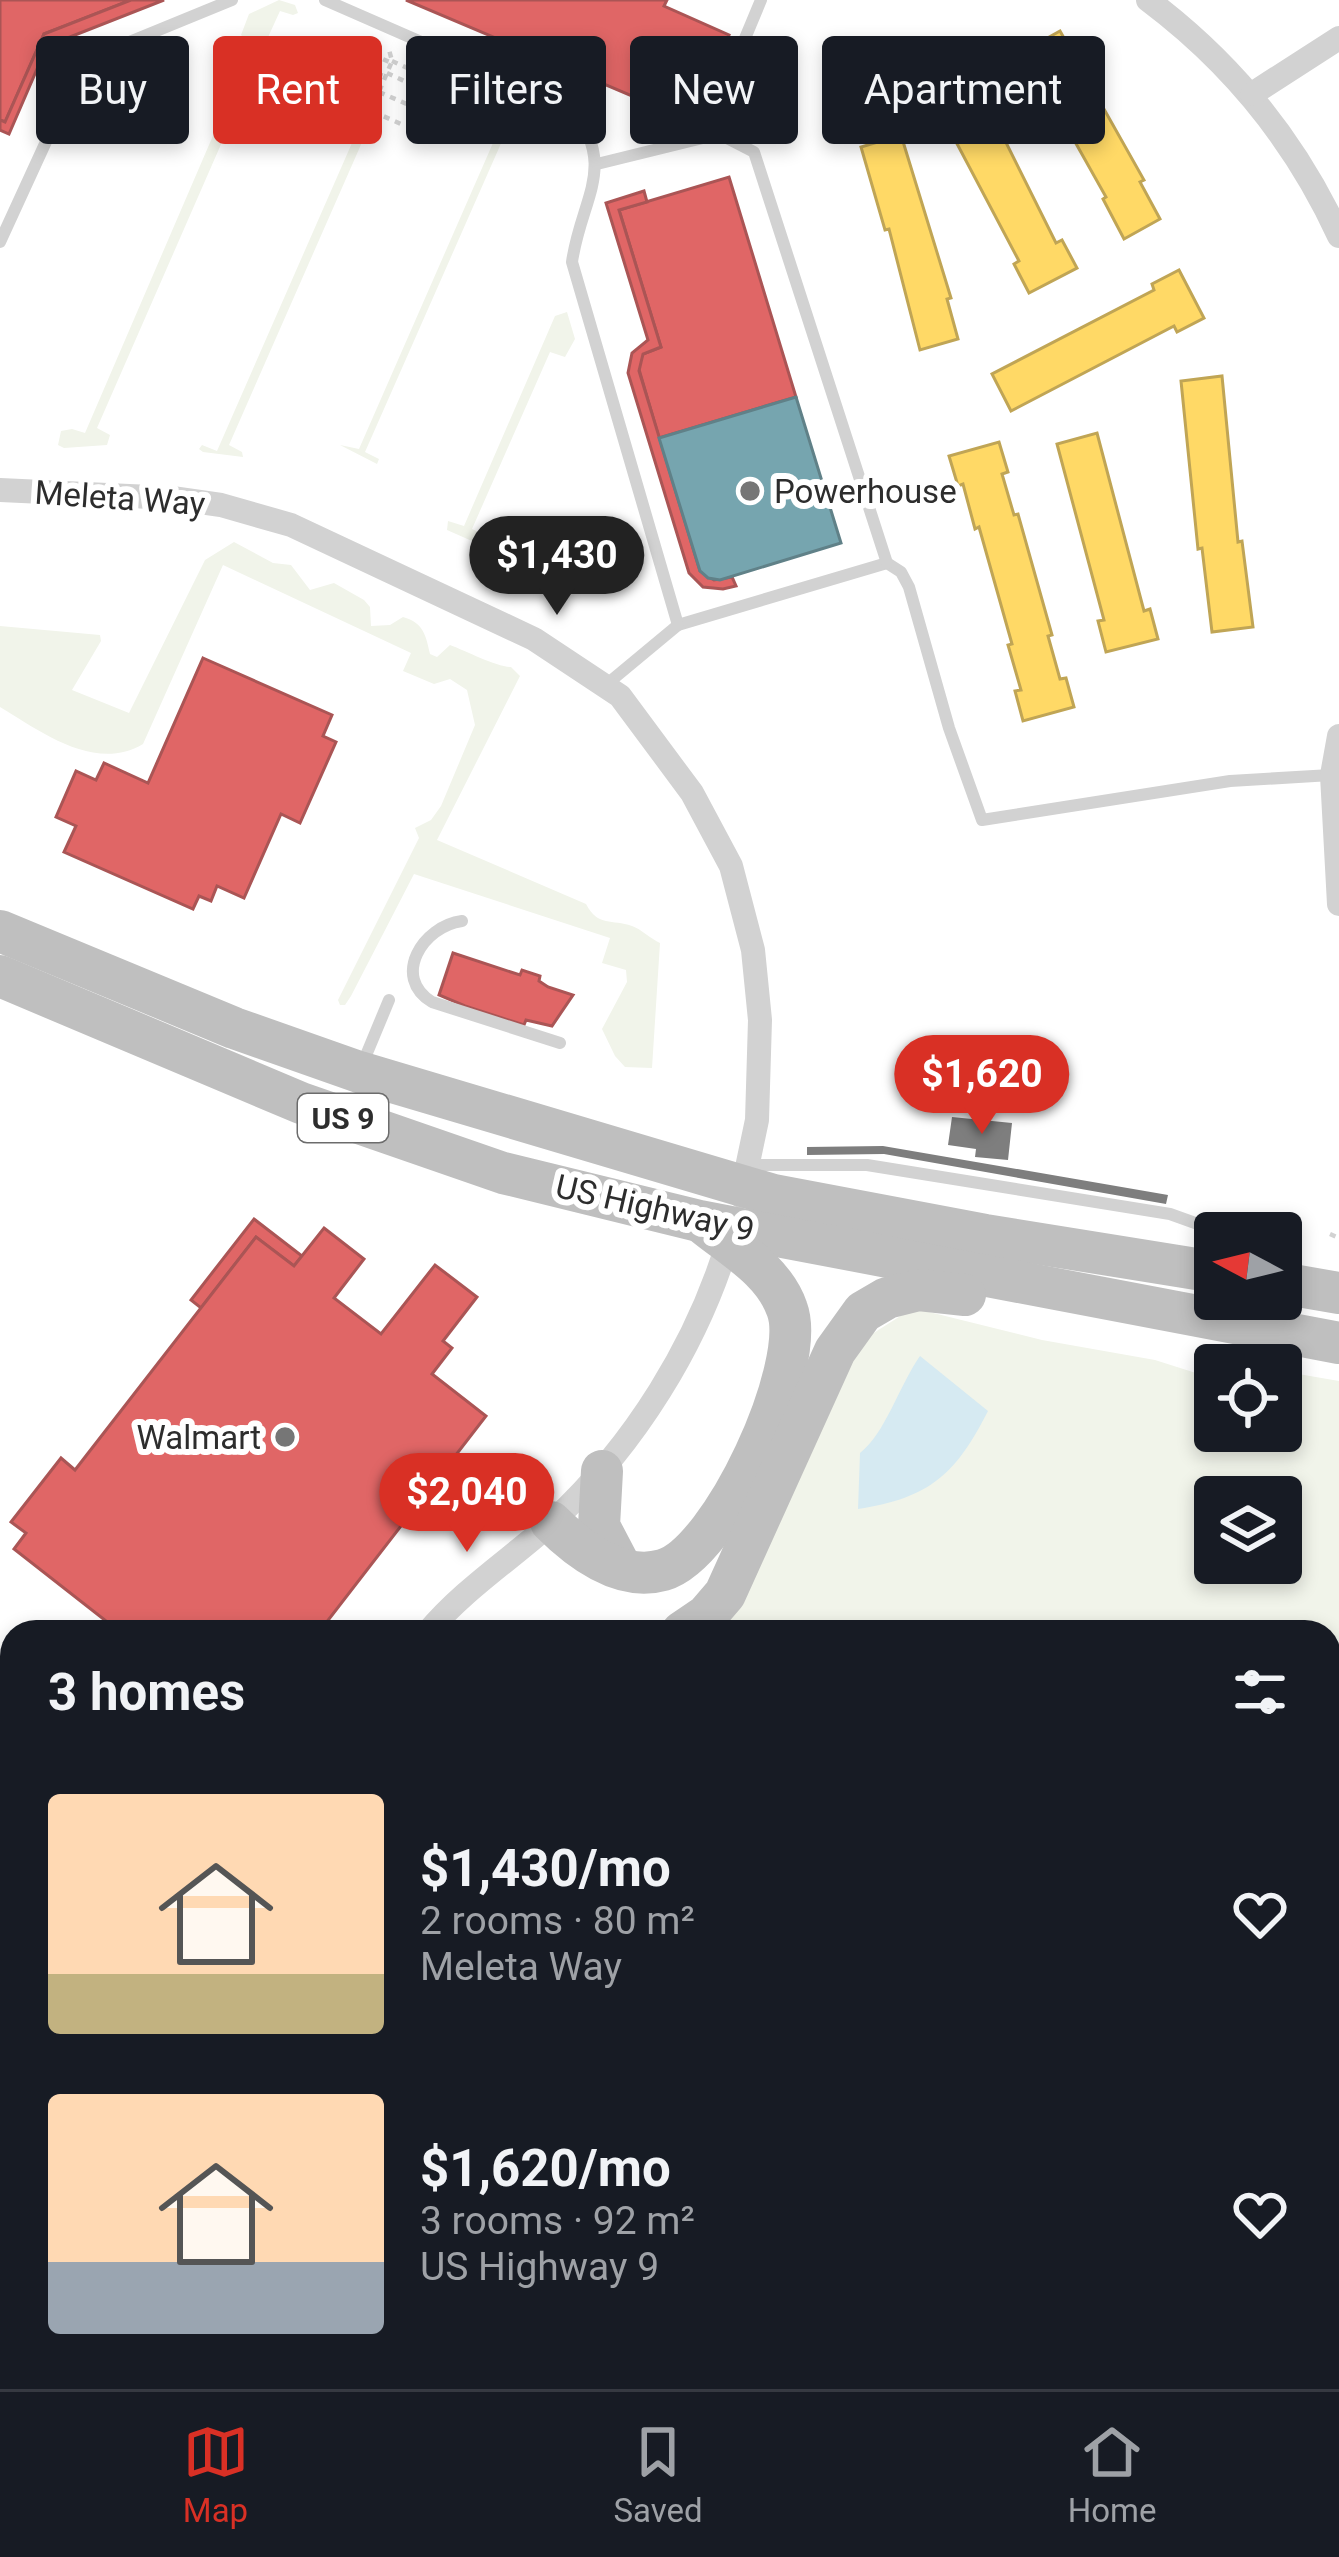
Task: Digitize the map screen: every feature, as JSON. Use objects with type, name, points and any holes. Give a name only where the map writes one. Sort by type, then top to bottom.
[{"type":"highway","name":"US Highway 9","points":[[0,931],[234,1028],[359,1072],[773,1195],[1194,1268]]},
{"type":"highway","name":"US Highway 9","points":[[0,976],[302,1103],[503,1173],[699,1221],[1339,1342]]},
{"type":"highway","points":[[0,987],[115,1026]]},
{"type":"highway","points":[[551,1522],[585,1552],[621,1568],[660,1571],[697,1546],[748,1463],[788,1366],[791,1326],[779,1293],[755,1265],[699,1221]]},
{"type":"highway","points":[[700,1620],[725,1594],[835,1351],[863,1312],[887,1298],[920,1290],[1230,1324]]},
{"type":"highway","points":[[602,1471],[599,1526],[621,1568]]},
{"type":"street","points":[[1148,0],[1187,29],[1252,94],[1315,184],[1339,236]]},
{"type":"street","points":[[1252,94],[1339,38]]},
{"type":"street","name":"Meleta Way","points":[[0,490],[172,498],[221,505],[291,525],[534,639],[620,696],[692,794],[731,866],[753,950],[760,1020],[757,1120],[747,1174],[709,1301],[665,1383],[602,1471],[441,1620]]},
{"type":"street","points":[[1339,736],[1333,775],[1339,904]]},
{"type":"lane","points":[[0,242],[83,61],[232,0]]},
{"type":"lane","points":[[325,0],[572,108],[593,141],[597,164],[572,262],[678,625]]},
{"type":"lane","points":[[745,36],[760,0]]},
{"type":"lane","points":[[597,164],[678,144]]},
{"type":"lane","points":[[738,144],[754,152],[887,563],[902,572],[909,587],[949,728],[982,820],[1230,782],[1333,775]]},
{"type":"lane","points":[[607,684],[678,625],[887,563]]},
{"type":"lane","points":[[462,921],[445,923],[430,933],[412,970],[412,984],[420,995],[560,1043]]},
{"type":"lane","points":[[359,1072],[389,1000]]},
{"type":"lane","points":[[636,1156],[768,1167],[867,1165],[1170,1214],[1194,1223]]},
{"type":"path","points":[[382,85],[392,62],[388,45]]},
{"type":"path","points":[[382,58],[406,68]]},
{"type":"path","points":[[382,74],[406,82]]},
{"type":"path","points":[[382,117],[401,124]]},
{"type":"path","points":[[1322,1274],[1339,1238]]},
{"type":"shaded area","points":[[279,0],[295,5],[298,13],[280,11],[269,36],[242,36],[249,14]]},
{"type":"shaded area","points":[[213,136],[213,144],[221,144],[97,428],[110,435],[107,445],[58,445],[61,431],[85,433]]},
{"type":"shaded area","points":[[352,144],[361,144],[229,445],[243,457],[199,449],[202,445],[217,451]]},
{"type":"shaded area","points":[[493,144],[501,144],[365,452],[379,459],[377,464],[340,445],[359,449]]},
{"type":"shaded area","points":[[567,312],[575,339],[565,357],[550,352],[472,529],[485,535],[487,542],[481,545],[447,530],[448,521],[464,526],[555,316]]},
{"type":"shaded area","points":[[234,542],[273,563],[291,565],[310,590],[334,583],[364,600],[370,607],[371,626],[390,625],[403,617],[416,623],[430,654],[437,657],[450,645],[511,667],[520,676],[437,840],[586,904],[601,919],[632,926],[660,943],[652,1068],[625,1067],[602,1029],[627,982],[626,970],[602,963],[610,938],[414,874],[351,996],[340,1005],[338,1000],[419,838],[415,828],[431,820],[441,806],[475,725],[467,690],[450,679],[434,684],[403,671],[411,653],[223,565],[143,744],[125,752],[87,751],[50,737],[0,707],[0,626],[100,635],[101,641],[72,690],[129,713],[205,560]]},
{"type":"shaded area","points":[[913,1308],[1194,1372],[1194,1452],[1302,1452],[1302,1375],[1339,1381],[1339,1620],[717,1620],[850,1348]]},
{"type":"shaded area","points":[[920,1356],[988,1411],[964,1451],[938,1480],[904,1498],[858,1509],[860,1453],[877,1434]]},
{"type":"building: Homes","points":[[1105,111],[1160,219],[1124,239],[1076,144],[1105,144]]},
{"type":"building: Homes","points":[[904,144],[951,298],[947,299],[958,339],[920,350],[889,229],[885,230],[861,147]]},
{"type":"building: Homes","points":[[957,144],[1007,144],[1056,243],[1062,240],[1077,268],[1029,293],[1014,264],[1019,261]]},
{"type":"building: Homes","points":[[1179,270],[1204,318],[1177,332],[1174,326],[1011,411],[992,374],[1154,290],[1152,284]]},
{"type":"building: Homes","points":[[1222,376],[1238,542],[1242,541],[1253,627],[1212,632],[1202,548],[1198,549],[1181,381]]},
{"type":"building: Homes","points":[[1097,433],[1144,611],[1150,609],[1158,639],[1106,652],[1098,621],[1104,620],[1057,444]]},
{"type":"building: Homes","points":[[999,442],[1008,472],[1002,474],[1014,515],[1018,514],[1060,679],[1066,678],[1074,707],[1023,721],[1015,691],[1021,690],[1008,645],[1012,644],[979,527],[975,529],[963,484],[958,486],[949,456]]},
{"type":"building: Shops","points":[[0,0],[131,0],[36,36],[36,52],[5,122],[0,120]]},
{"type":"building: Shops","points":[[131,0],[164,0],[72,36],[44,34]]},
{"type":"building: Shops","points":[[406,0],[667,0],[664,6],[729,35],[630,36],[630,95],[606,85],[606,36],[491,36]]},
{"type":"building: Shops","points":[[36,52],[36,71],[9,134],[0,130],[0,120],[5,122]]},
{"type":"building: Shops","points":[[729,177],[796,397],[659,438],[638,366],[643,354],[661,347],[619,210]]},
{"type":"building: Shops","points":[[644,191],[647,202],[619,210],[661,347],[643,354],[639,371],[700,571],[714,580],[732,577],[736,586],[723,589],[703,587],[689,573],[628,373],[632,353],[648,340],[606,203]]},
{"type":"building: Shops","points":[[203,658],[332,715],[323,736],[336,742],[300,823],[281,814],[244,898],[217,886],[211,901],[199,896],[193,909],[64,852],[76,826],[56,817],[76,771],[96,780],[104,763],[148,783]]},
{"type":"building: Shops","points":[[453,953],[520,975],[522,970],[540,976],[539,981],[548,987],[573,995],[552,1026],[526,1020],[524,1025],[465,1006],[439,995]]},
{"type":"building: Shops","points":[[254,1219],[302,1256],[294,1266],[256,1237],[201,1308],[191,1300]]},
{"type":"building: Shops","name":"Walmart","points":[[324,1228],[364,1259],[334,1298],[381,1334],[435,1265],[477,1297],[443,1341],[452,1348],[432,1374],[486,1416],[328,1620],[105,1620],[14,1549],[26,1533],[11,1522],[61,1458],[75,1470],[256,1237],[294,1266]]},
{"type":"building: Public","name":"Powerhouse","points":[[796,397],[841,543],[720,580],[708,578],[700,571],[659,438]]},
{"type":"building: Other","points":[[952,1117],[1012,1123],[1008,1160],[975,1157],[976,1149],[948,1145]]},
{"type":"building: Other","points":[[883,1146],[1168,1195],[1166,1204],[884,1154],[807,1155],[807,1147]]},
{"type":"place","name":"Powerhouse","points":[[750,491]]},
{"type":"place","name":"Walmart","points":[[285,1437]]}]
